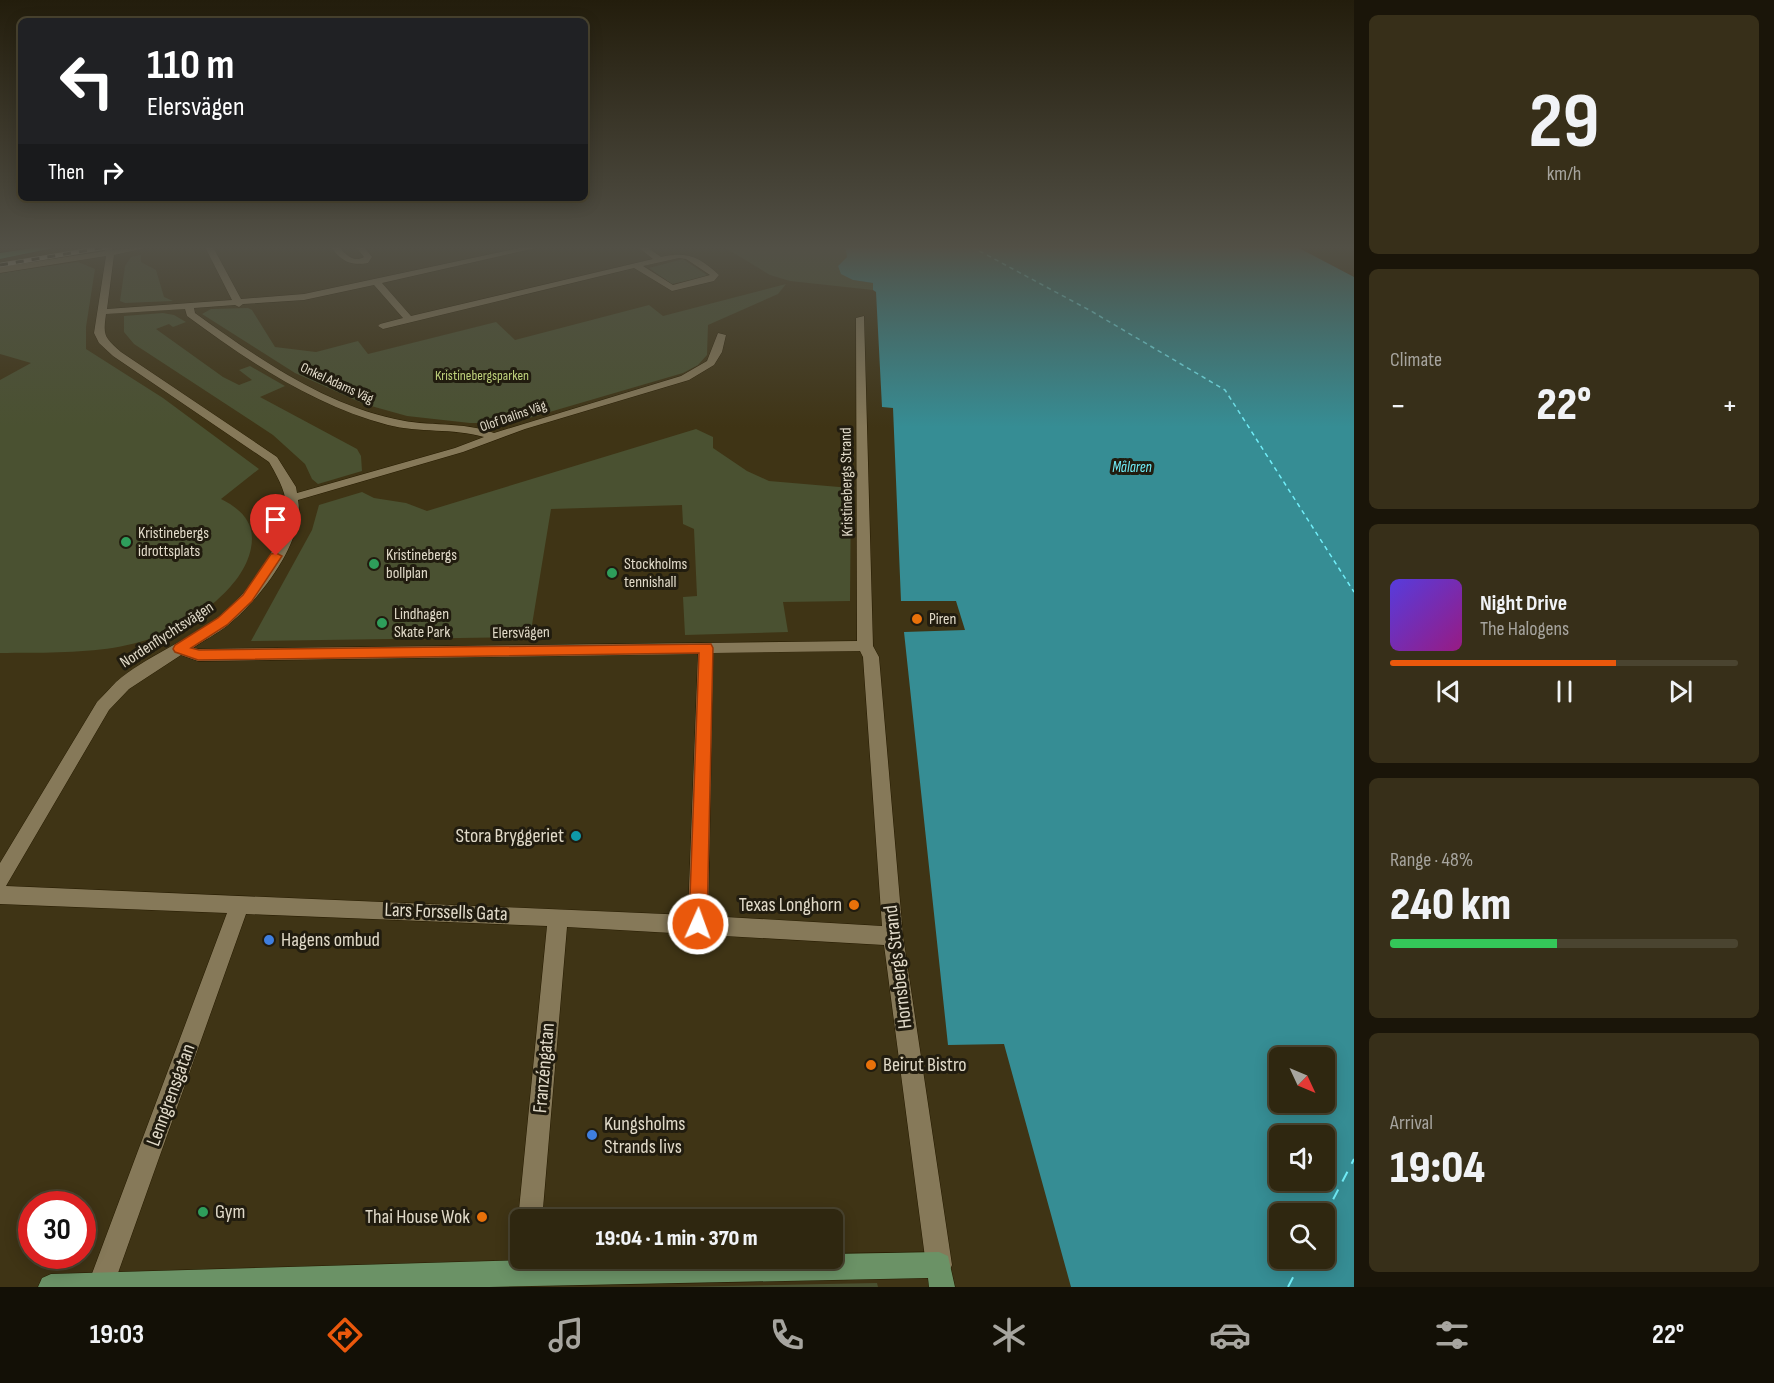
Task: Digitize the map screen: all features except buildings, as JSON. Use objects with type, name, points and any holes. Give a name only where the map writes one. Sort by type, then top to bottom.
[{"type":"street","name":"Nordenflychtsvägen","points":[[0,880],[103,706],[123,685],[222,622],[248,598],[267,573],[285,540],[294,511],[286,477],[264,453],[117,354],[102,341],[99,333],[102,307]]},
{"type":"street","points":[[101,312],[188,307]]},
{"type":"street","name":"Onkel Adams Väg","points":[[189,307],[190,314],[257,360],[302,385],[355,410],[414,426],[483,432],[495,437]]},
{"type":"street","points":[[398,307],[409,320]]},
{"type":"street","points":[[383,326],[463,307]]},
{"type":"street","name":"Kristinebergs Strand","points":[[861,318],[865,646]]},
{"type":"street","name":"Olof Dalins Väg","points":[[292,498],[448,454],[698,372],[715,359],[721,335]]},
{"type":"street","name":"Elersvägen","points":[[179,649],[198,655],[865,646]]},
{"type":"street","name":"Hornsbergs Strand","points":[[865,646],[871,657],[892,936],[941,1276]]},
{"type":"street","points":[[698,924],[706,648]]},
{"type":"street","name":"Lars Forssells Gata","points":[[0,895],[558,917],[892,936]]},
{"type":"street","name":"Lenngrensgatan","points":[[100,1286],[240,904]]},
{"type":"street","name":"Franzéngatan","points":[[531,1209],[558,917]]},
{"type":"street","points":[[51,1287],[526,1273],[941,1276]]},
{"type":"green space","name":"Kristinebergs idrottsplats","points":[[0,307],[89,307],[86,349],[163,398],[259,469],[221,499],[241,512],[249,524],[252,539],[249,556],[242,570],[222,596],[192,619],[166,633],[141,642],[87,651],[0,653],[0,380],[31,363],[0,354]]},
{"type":"green space","name":"Kristinebergsparken","points":[[641,307],[652,307],[663,316],[697,307],[749,307],[708,325],[707,355],[698,365],[683,373],[512,423],[470,423],[407,416],[364,404],[295,373],[202,314],[211,309],[248,308],[252,310],[275,347],[316,352],[358,341],[368,354],[496,322],[515,340]]},
{"type":"green space","points":[[163,313],[174,315],[186,322],[173,327],[169,324],[156,329],[223,377],[239,385],[252,380],[239,370],[250,366],[285,386],[260,397],[357,449],[361,456],[362,471],[318,484],[312,479],[305,464],[273,435],[134,344],[124,332],[124,316]]},
{"type":"green space","points":[[696,429],[713,437],[713,448],[747,471],[769,481],[851,488],[850,601],[783,602],[788,632],[685,635],[683,597],[697,596],[694,529],[683,524],[682,505],[551,509],[530,637],[251,641],[312,530],[319,505],[362,492],[374,498],[406,503],[427,511]]},
{"type":"green space","points":[[877,1283],[878,1287],[668,1287]]},
{"type":"water","name":"Mälaren","points":[[877,307],[1354,307],[1354,1287],[1071,1287],[1004,1044],[948,1045],[904,632],[965,630],[956,601],[901,601],[893,408],[882,407]]},
{"type":"ferry route","points":[[1084,307],[1225,390],[1354,592]]},
{"type":"ferry route","points":[[1331,1203],[1354,1159]]},
{"type":"ferry route","points":[[1288,1287],[1297,1269]]},
{"type":"place","name":"Kristinebergs idrottsplats","points":[[126,542]]},
{"type":"place","name":"Kristinebergs bollplan","points":[[374,564]]},
{"type":"place","name":"Stockholms tennishall","points":[[612,573]]},
{"type":"place","name":"Piren","points":[[917,619]]},
{"type":"place","name":"Lindhagen Skate Park","points":[[382,623]]},
{"type":"place","name":"Stora Bryggeriet","points":[[576,836]]},
{"type":"place","name":"Texas Longhorn","points":[[854,905]]},
{"type":"place","name":"Hagens ombud","points":[[269,940]]},
{"type":"place","name":"Beirut Bistro","points":[[871,1065]]},
{"type":"place","name":"Kungsholms Strands livs","points":[[592,1135]]},
{"type":"place","name":"Gym","points":[[203,1212]]},
{"type":"place","name":"Thai House Wok","points":[[482,1217]]},
{"type":"route","points":[[276,556],[267,573],[248,598],[222,622],[179,649],[198,655],[706,648],[698,924]]}]
